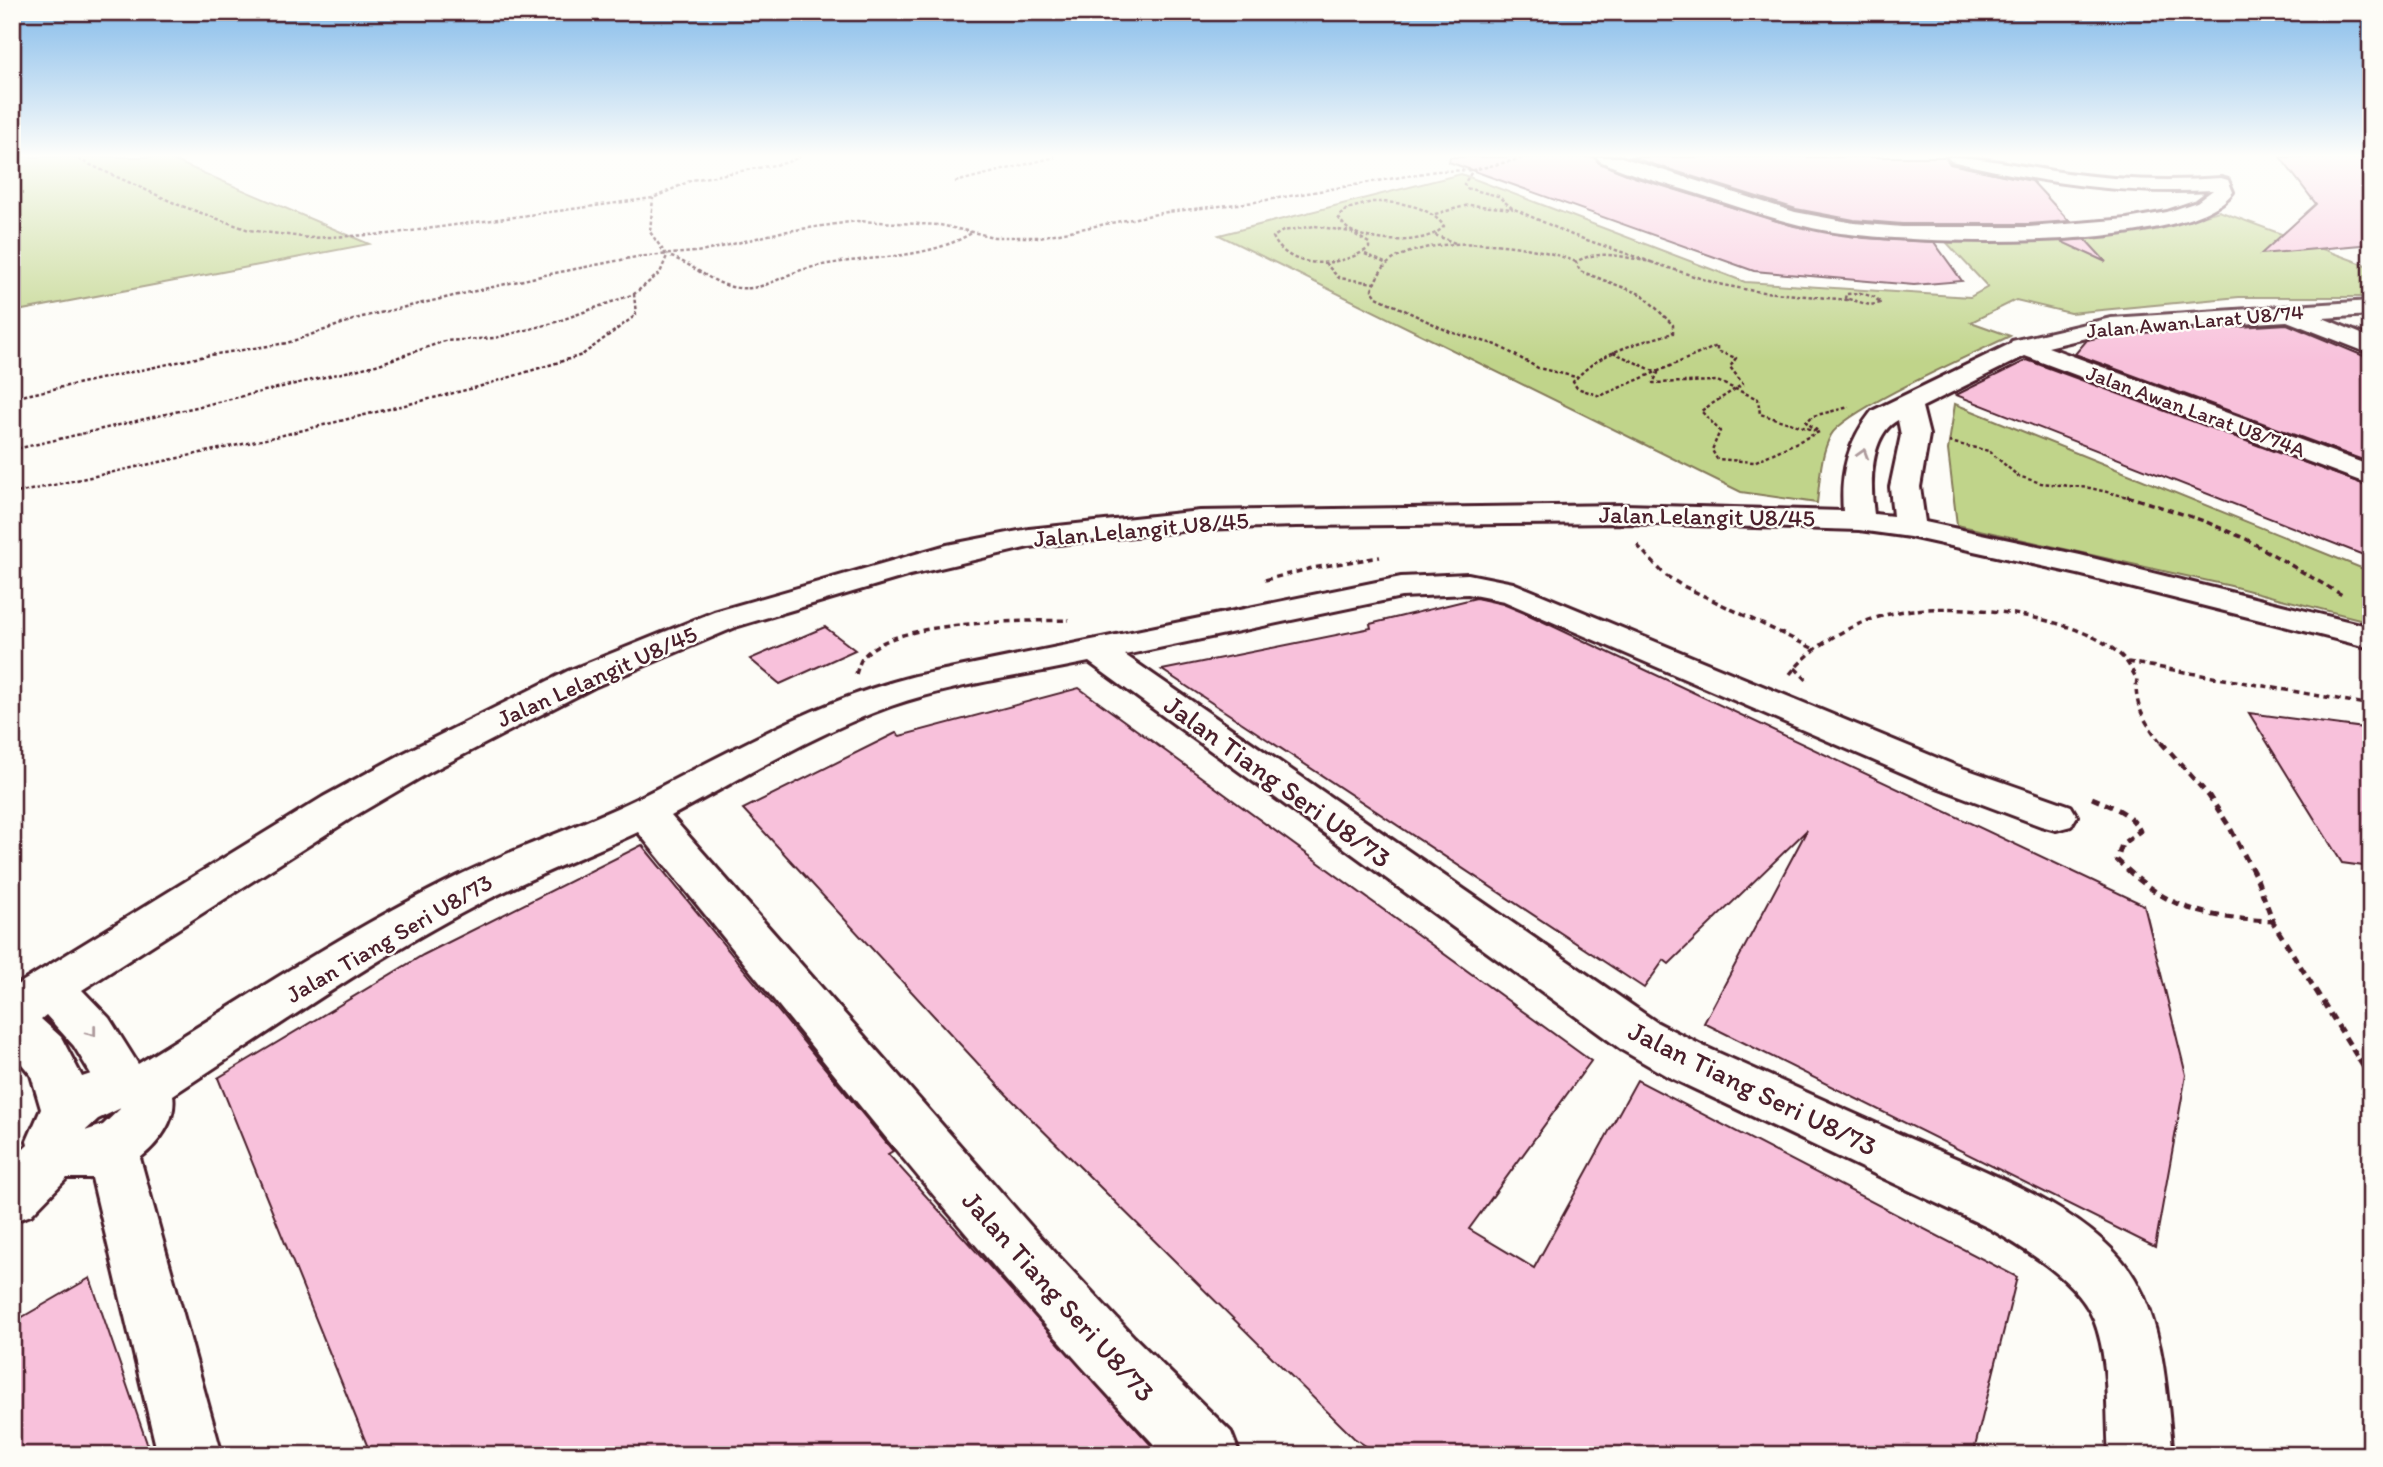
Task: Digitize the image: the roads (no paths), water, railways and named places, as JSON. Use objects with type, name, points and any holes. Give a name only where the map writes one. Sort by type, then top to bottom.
[{"type":"street","points":[[1835,225],[1911,234],[1956,235],[2134,225]]},
{"type":"street","name":"Jalan Awan Larat U8/74","points":[[1859,521],[1855,494],[1859,466],[1870,433],[1882,416],[1911,415],[2021,346],[2094,327],[2371,308]]},
{"type":"street","points":[[2285,312],[2371,347]]},
{"type":"street","name":"Jalan Awan Larat U8/74A","points":[[2021,346],[2371,476]]},
{"type":"street","points":[[1910,528],[1905,487],[1915,435],[1911,415]]},
{"type":"street","name":"Jalan Lelangit U8/45","points":[[30,1002],[246,863],[416,763],[581,679],[726,619],[958,552],[1030,538],[1113,527],[1200,520],[1296,517],[1624,514],[1859,521],[1910,528],[2092,568],[2371,638]]},
{"type":"street","name":"Jalan Tiang Seri U8/73","points":[[134,1086],[420,916],[538,857],[644,812],[814,723],[862,702],[915,687],[1401,587],[1468,584],[1489,587],[1535,601],[1940,774],[2056,816]]},
{"type":"street","name":"Jalan Tiang Seri U8/73","points":[[1095,650],[1639,1036],[1685,1061],[2009,1210],[2046,1233],[2082,1261],[2104,1287],[2121,1314],[2130,1348],[2141,1455]]},
{"type":"street","name":"Jalan Tiang Seri U8/73","points":[[644,812],[1015,1250],[1113,1358],[1208,1455]]},
{"type":"street","points":[[12,1197],[79,1137],[135,1129],[149,1110],[150,1098],[134,1086],[77,1013],[30,1002]]},
{"type":"street","points":[[12,1026],[37,1044],[51,1061],[60,1081],[190,1455]]}]
